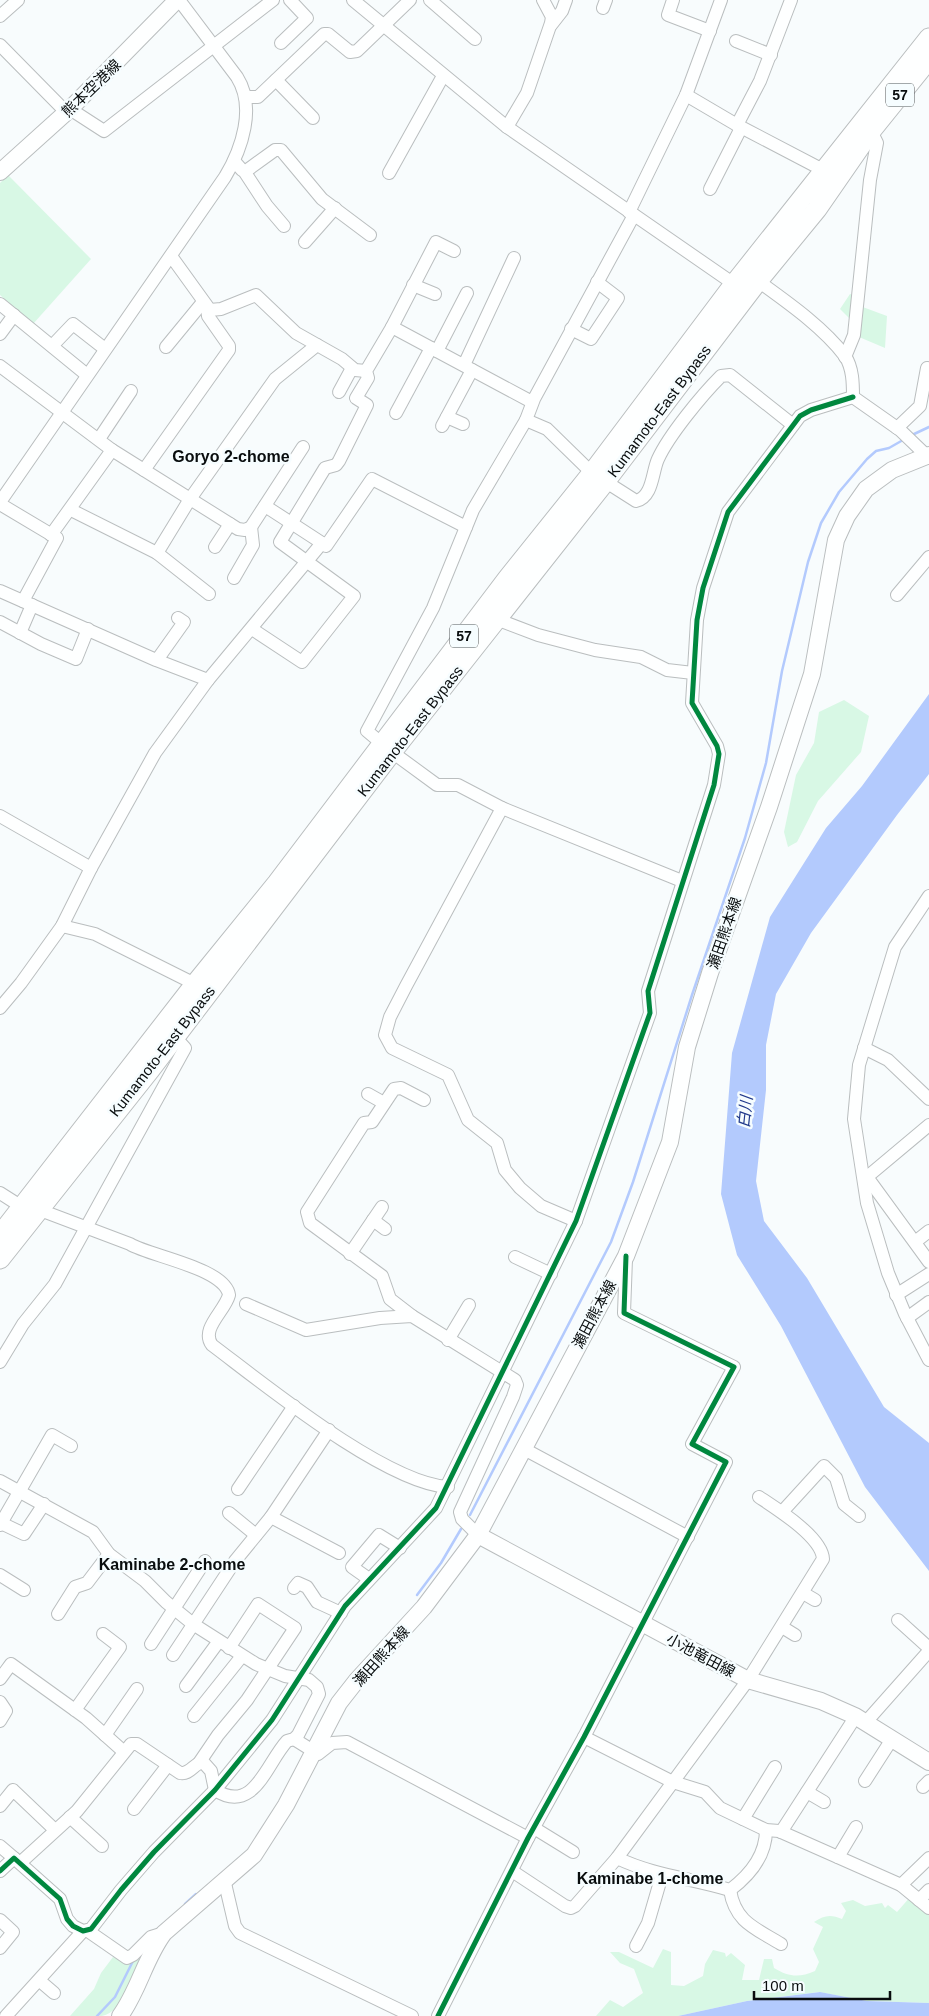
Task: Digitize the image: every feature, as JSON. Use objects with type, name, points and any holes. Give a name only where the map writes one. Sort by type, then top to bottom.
[{"type":"highway","name":"Kumamoto-East Bypass","points":[[0,1259],[31,1209],[195,984],[387,748],[496,619],[599,477],[734,284],[929,38]]},
{"type":"highway","name":"Kumamoto-East Bypass","points":[[0,1235],[31,1209],[92,1141],[175,1037],[387,748],[507,579],[599,477],[816,209],[871,131],[929,59]]},
{"type":"main road","name":"熊本空港線","points":[[0,172],[68,111],[178,0]]},
{"type":"main road","name":"瀬田熊本線","points":[[120,2016],[137,1988],[155,1945],[164,1933],[224,1879],[254,1856],[286,1805],[339,1703],[357,1680],[424,1607],[478,1535],[578,1343],[626,1256],[670,1142],[687,1047],[710,973],[810,683],[836,540],[847,516],[866,489],[892,470],[928,457]]},
{"type":"main road","name":"小池竜田線","points":[[478,1535],[748,1680],[821,1701],[861,1719],[927,1763]]},
{"type":"street","points":[[0,16],[18,0]]},
{"type":"street","points":[[20,633],[28,603],[57,538],[0,503],[171,256],[234,160],[243,130],[246,97],[241,82],[178,0]]},
{"type":"street","points":[[0,45],[68,111],[104,131],[215,47],[273,0]]},
{"type":"street","points":[[281,43],[307,18],[290,0]]},
{"type":"street","points":[[353,0],[507,127],[631,214],[734,284],[758,281],[801,312],[845,357],[852,373],[853,397]]},
{"type":"street","points":[[246,97],[258,97],[324,34],[327,33],[350,52],[355,52],[410,0]]},
{"type":"street","points":[[430,0],[475,40]]},
{"type":"street","points":[[544,0],[564,4],[551,25]]},
{"type":"street","points":[[507,127],[527,94],[551,25],[552,17],[544,0]]},
{"type":"street","points":[[673,0],[668,15],[710,31]]},
{"type":"street","points":[[682,880],[502,808],[458,785],[437,785],[367,731],[433,608],[466,527],[526,420],[532,402],[597,282],[631,214],[686,95],[721,0]]},
{"type":"street","points":[[710,189],[771,55],[791,0]]},
{"type":"street","points":[[736,41],[771,55]]},
{"type":"street","points":[[389,173],[443,76]]},
{"type":"street","points":[[276,80],[313,118]]},
{"type":"street","points":[[686,95],[739,126],[825,171]]},
{"type":"street","points":[[845,357],[854,335],[870,180],[877,143],[871,131]]},
{"type":"street","points":[[244,171],[275,150],[280,149],[322,199],[370,235]]},
{"type":"street","points":[[234,160],[284,226]]},
{"type":"street","points":[[305,242],[335,208]]},
{"type":"street","points":[[252,629],[302,662],[354,596],[280,542],[325,468],[339,462],[367,405],[356,398],[368,378],[366,371],[392,327],[436,242],[454,251]]},
{"type":"street","points":[[144,470],[229,350],[228,344],[208,316],[205,305],[171,256]]},
{"type":"street","points":[[463,424],[445,422],[514,258]]},
{"type":"street","points":[[571,329],[591,339],[617,299],[617,295],[597,282]]},
{"type":"street","points":[[414,285],[435,294]]},
{"type":"street","points":[[396,413],[467,294]]},
{"type":"street","points":[[205,305],[217,311],[256,295],[285,325],[342,359],[352,368],[362,372],[366,371]]},
{"type":"street","points":[[0,304],[87,375]]},
{"type":"street","points":[[166,347],[205,305]]},
{"type":"street","points":[[0,334],[14,315]]},
{"type":"street","points":[[52,346],[73,324],[105,349]]},
{"type":"street","points":[[392,327],[532,402]]},
{"type":"street","points":[[157,553],[190,499],[276,379],[317,345]]},
{"type":"street","points":[[0,366],[112,450],[242,530],[251,527],[304,447]]},
{"type":"street","points":[[339,392],[352,368]]},
{"type":"street","points":[[904,434],[920,406],[927,368]]},
{"type":"street","points":[[526,420],[542,426],[554,434],[599,477],[631,500],[642,499],[647,492],[658,458],[665,447],[709,390],[724,375],[730,375],[793,425]]},
{"type":"street","points":[[98,440],[131,391]]},
{"type":"street","points":[[10,2015],[154,1852],[215,1790],[272,1720],[297,1678],[340,1614],[369,1579],[436,1508],[448,1487],[576,1221],[650,1013],[648,991],[682,880],[709,801],[719,754],[717,746],[692,703],[697,620],[703,588],[725,517],[739,495],[793,425],[807,412],[853,397]]},
{"type":"street","points":[[853,397],[904,434],[928,457]]},
{"type":"street","points":[[51,535],[71,510],[112,450]]},
{"type":"street","points":[[265,506],[326,546],[372,479],[466,527]]},
{"type":"street","points":[[71,510],[157,553],[209,594]]},
{"type":"street","points":[[216,547],[230,524]]},
{"type":"street","points":[[234,578],[253,545],[251,527]]},
{"type":"street","points":[[0,1008],[21,983],[62,926],[91,868],[155,754],[208,680],[322,543]]},
{"type":"street","points":[[897,595],[929,557]]},
{"type":"street","points":[[0,591],[157,660],[208,680]]},
{"type":"street","points":[[157,660],[184,622],[178,618]]},
{"type":"street","points":[[496,619],[538,636],[595,650],[640,657],[668,670],[693,673]]},
{"type":"street","points":[[0,622],[76,659],[88,629]]},
{"type":"street","points":[[502,808],[390,1017],[385,1035],[392,1048],[448,1075],[468,1120],[497,1143],[505,1170],[520,1188],[541,1206],[576,1221]]},
{"type":"street","points":[[0,816],[91,868]]},
{"type":"street","points":[[929,896],[895,947],[864,1048],[857,1078],[854,1119],[872,1223],[896,1295],[929,1360]]},
{"type":"street","points":[[62,926],[95,934],[195,984]]},
{"type":"street","points":[[0,1362],[23,1324],[52,1289],[185,1048],[175,1037]]},
{"type":"street","points":[[864,1048],[888,1060],[929,1099]]},
{"type":"street","points":[[424,1100],[396,1087],[372,1122],[364,1123],[308,1209],[310,1222],[383,1277],[390,1299],[448,1340],[503,1371],[515,1380],[517,1385],[515,1391],[460,1512],[462,1519],[478,1535]]},
{"type":"street","points":[[368,1094],[384,1103]]},
{"type":"street","points":[[865,1177],[929,1125]]},
{"type":"street","points":[[865,1177],[929,1262]]},
{"type":"street","points":[[0,1194],[31,1209],[86,1227],[138,1249],[165,1256],[220,1283],[228,1290],[228,1297],[209,1330],[209,1342],[294,1406],[368,1454],[420,1482],[448,1487]]},
{"type":"street","points":[[350,1254],[382,1206]]},
{"type":"street","points":[[373,1220],[385,1229]]},
{"type":"street","points":[[914,1242],[929,1231]]},
{"type":"street","points":[[438,2016],[531,1833],[584,1737],[726,1462],[692,1444],[734,1368],[624,1313],[626,1256]]},
{"type":"street","points":[[515,1257],[551,1274]]},
{"type":"street","points":[[896,1295],[929,1274]]},
{"type":"street","points":[[907,1318],[929,1302]]},
{"type":"street","points":[[246,1304],[306,1330],[380,1318],[412,1316]]},
{"type":"street","points":[[448,1340],[468,1305]]},
{"type":"street","points":[[238,1490],[294,1406]]},
{"type":"street","points":[[173,1655],[256,1535],[271,1517],[329,1430]]},
{"type":"street","points":[[44,1504],[24,1534],[1,1524],[52,1435],[71,1446]]},
{"type":"street","points":[[524,1449],[688,1537]]},
{"type":"street","points":[[782,1512],[824,1466],[836,1478],[844,1504],[859,1516]]},
{"type":"street","points":[[0,1481],[93,1532],[109,1554],[145,1581],[174,1609],[193,1624],[242,1656],[268,1670],[312,1682],[319,1694],[304,1726],[294,1739],[284,1744],[260,1780],[246,1795],[230,1798],[215,1790],[210,1768],[203,1762],[199,1763]]},
{"type":"street","points":[[512,1871],[571,1908],[593,1888],[617,1858],[748,1680],[822,1563],[823,1555],[800,1527],[759,1497]]},
{"type":"street","points":[[229,1512],[256,1535]]},
{"type":"street","points":[[271,1517],[339,1553]]},
{"type":"street","points":[[369,1579],[352,1567],[379,1535],[400,1548]]},
{"type":"street","points":[[58,1614],[75,1587],[87,1583],[109,1554]]},
{"type":"street","points":[[151,1644],[205,1561]]},
{"type":"street","points":[[0,1575],[24,1590]]},
{"type":"street","points":[[297,1583],[307,1587],[318,1602],[340,1614]]},
{"type":"street","points":[[803,1593],[815,1600]]},
{"type":"street","points":[[0,1871],[17,1860],[70,1817],[123,1751],[131,1744],[137,1744],[184,1774],[199,1763],[268,1670],[295,1628],[258,1604],[186,1686]]},
{"type":"street","points":[[781,1832],[807,1792],[861,1719],[929,1650],[898,1620]]},
{"type":"street","points":[[782,1627],[795,1635]]},
{"type":"street","points":[[74,1710],[120,1647],[103,1634]]},
{"type":"street","points":[[194,1716],[242,1656]]},
{"type":"street","points":[[0,1679],[11,1664],[74,1710],[123,1751]]},
{"type":"street","points":[[105,1735],[137,1689]]},
{"type":"street","points":[[0,1702],[6,1711],[0,1721]]},
{"type":"street","points":[[584,1737],[672,1782],[706,1792],[720,1808],[766,1830],[781,1832],[901,1885],[929,1908]]},
{"type":"street","points":[[294,1739],[318,1754],[332,1743],[347,1742],[573,1852]]},
{"type":"street","points":[[865,1781],[892,1739]]},
{"type":"street","points":[[134,1809],[168,1765]]},
{"type":"street","points":[[743,1819],[775,1767]]},
{"type":"street","points":[[0,1806],[10,1787],[55,1830]]},
{"type":"street","points":[[807,1792],[824,1802]]},
{"type":"street","points":[[70,1817],[102,1846]]},
{"type":"street","points":[[838,1857],[856,1827]]},
{"type":"street","points":[[730,1890],[760,1858],[765,1846],[766,1830]]},
{"type":"street","points":[[0,1846],[60,1899],[70,1924],[86,1931],[129,1958],[151,1937],[164,1933]]},
{"type":"street","points":[[617,1858],[662,1875],[700,1881],[730,1890]]},
{"type":"street","points":[[901,1885],[929,1858]]},
{"type":"street","points":[[636,1946],[648,1923],[662,1875]]},
{"type":"street","points":[[224,1879],[235,1926],[240,1933],[412,2016]]},
{"type":"street","points":[[730,1890],[738,1915],[781,1944]]},
{"type":"street","points":[[919,1900],[929,1890]]},
{"type":"street","points":[[0,1920],[13,1932],[0,1948]]},
{"type":"street","points":[[40,1980],[54,1993]]},
{"type":"green space","points":[[8,175],[91,259],[33,324],[0,295],[0,183]]},
{"type":"green space","points":[[850,294],[854,295],[852,321],[840,309]]},
{"type":"green space","points":[[860,306],[887,316],[885,348],[859,337]]},
{"type":"green space","points":[[844,700],[869,716],[861,752],[818,801],[797,842],[788,847],[784,832],[796,775],[814,743],[819,712]]},
{"type":"green space","points":[[911,1896],[929,1910],[929,2003],[867,2001],[819,1992],[747,2001],[678,2016],[596,2016],[610,2000],[623,2007],[643,1993],[634,1969],[620,1963],[610,1952],[619,1952],[653,1968],[663,1949],[671,1952],[671,1985],[684,1986],[703,1976],[705,1964],[713,1950],[725,1953],[726,1957],[731,1953],[745,1965],[742,1980],[759,1980],[764,1959],[772,1959],[774,1968],[784,1973],[804,1975],[815,1971],[819,1962],[813,1949],[823,1927],[814,1922],[828,1916],[842,1919],[846,1911],[841,1903],[853,1900],[865,1906],[882,1903],[885,1908],[888,1905],[897,1912]]},
{"type":"green space","points":[[143,1951],[128,1989],[117,2007],[110,2013],[102,2016],[70,2016],[94,1989],[101,1973],[113,1957],[126,1962]]},
{"type":"water","name":"白川","points":[[929,694],[929,774],[811,933],[776,994],[766,1045],[766,1090],[756,1181],[764,1221],[807,1278],[884,1407],[929,1443],[929,1571],[865,1487],[781,1326],[737,1255],[721,1194],[732,1053],[770,917],[826,828],[862,786]]},
{"type":"water","points":[[820,1992],[867,2001],[929,2003],[929,2016],[678,2016],[747,2001]]},
{"type":"waterway","points":[[912,435],[929,427]]},
{"type":"waterway","points":[[470,1515],[611,1242],[633,1182],[692,995],[745,838],[766,763],[782,671],[808,562],[821,523],[839,492],[867,459],[876,451],[889,448],[903,440]]},
{"type":"waterway","points":[[417,1595],[441,1563],[461,1529]]},
{"type":"waterway","points":[[185,1904],[196,1894]]},
{"type":"waterway","points":[[97,2016],[115,1997],[134,1959]]},
{"type":"cycle path","points":[[0,1871],[14,1858],[60,1899],[67,1919],[73,1926],[83,1931],[91,1929],[121,1890],[154,1852],[215,1790],[272,1720],[345,1606],[436,1508],[576,1221],[650,1013],[648,991],[714,785],[719,754],[717,746],[692,703],[697,620],[703,588],[728,512],[800,416],[811,410],[853,397]]},
{"type":"cycle path","points":[[438,2016],[528,1838],[584,1737],[726,1462],[692,1444],[734,1367],[624,1313],[626,1256]]},
{"type":"district","name":"Goryo 2-chome","points":[[231,456]]},
{"type":"district","name":"Kaminabe 2-chome","points":[[172,1564]]},
{"type":"district","name":"Kaminabe 1-chome","points":[[650,1878]]}]
